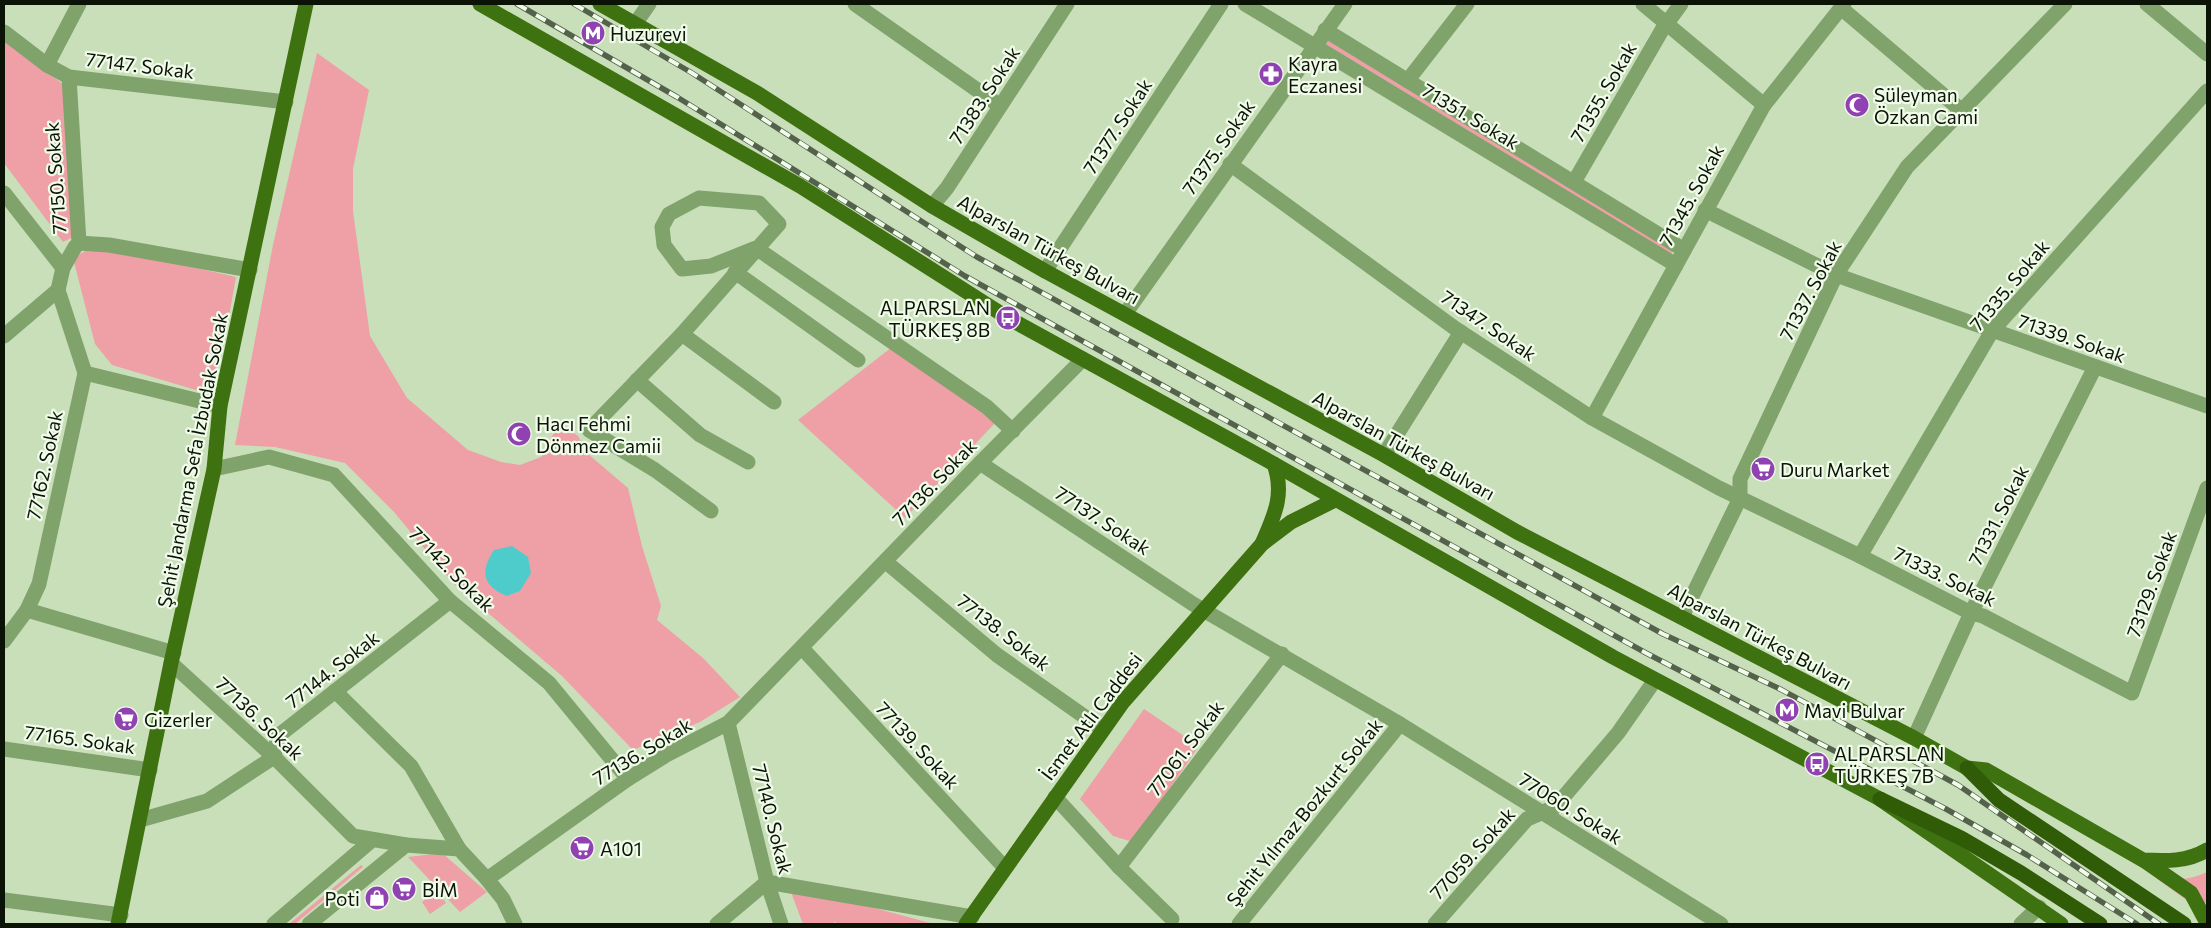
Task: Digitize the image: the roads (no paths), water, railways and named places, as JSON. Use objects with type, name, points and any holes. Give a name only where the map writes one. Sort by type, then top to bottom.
[{"type":"highway","name":"Alparslan Türkeş Bulvarı","points":[[1967,768],[1999,800],[2184,924]]},
{"type":"highway","points":[[1880,799],[1961,838],[2021,873],[2100,924]]},
{"type":"main road","name":"Şehit Jandarma Sefa İzbudak Sokak","points":[[119,919],[172,658],[214,469],[220,406],[306,4]]},
{"type":"main road","points":[[480,4],[800,186],[1008,318],[1274,464],[1655,680],[1880,799],[2061,924]]},
{"type":"main road","name":"Alparslan Türkeş Bulvarı","points":[[600,4],[757,93],[932,206],[1046,271],[1384,455],[1517,532],[1914,738],[1967,768]]},
{"type":"main road","points":[[1262,544],[1278,507],[1277,474],[1274,464]]},
{"type":"main road","points":[[1262,544],[1291,522],[1335,500]]},
{"type":"main road","name":"İsmet Atlı Caddesi","points":[[969,920],[1102,729],[1123,702],[1262,544]]},
{"type":"main road","points":[[1967,768],[1986,770],[2143,860],[2191,893],[2206,921]]},
{"type":"main road","points":[[2143,860],[2170,861],[2197,856],[2207,850]]},
{"type":"street","points":[[47,65],[79,4]]},
{"type":"street","points":[[635,24],[649,4]]},
{"type":"street","name":"71383. Sokak","points":[[932,206],[947,188],[1068,4]]},
{"type":"street","name":"71377. Sokak","points":[[1046,271],[1221,4]]},
{"type":"street","name":"71351. Sokak","points":[[1245,4],[1676,265]]},
{"type":"street","name":"71375. Sokak","points":[[1125,314],[1314,45],[1345,4]]},
{"type":"street","points":[[1408,80],[1467,4]]},
{"type":"street","points":[[1642,4],[1764,105]]},
{"type":"street","name":"71355. Sokak","points":[[1574,182],[1666,24],[1681,4]]},
{"type":"street","name":"71337. Sokak","points":[[1682,617],[1740,498],[1740,479],[1836,275],[1907,166],[2065,4]]},
{"type":"street","points":[[2147,4],[2207,54]]},
{"type":"street","points":[[865,6],[1000,106]]},
{"type":"street","points":[[1842,6],[1962,111]]},
{"type":"street","name":"71345. Sokak","points":[[1592,418],[1764,105],[1842,6]]},
{"type":"street","name":"71351. Sokak","points":[[1325,30],[1684,250]]},
{"type":"street","name":"77147. Sokak","points":[[4,32],[47,65],[69,76],[286,102]]},
{"type":"street","name":"77150. Sokak","points":[[58,290],[63,268],[75,247],[80,243],[69,76]]},
{"type":"street","name":"71335. Sokak","points":[[1860,556],[1992,331],[2207,91]]},
{"type":"street","name":"71347. Sokak","points":[[1230,164],[1461,332],[1592,418],[1740,498]]},
{"type":"street","points":[[4,193],[63,268]]},
{"type":"street","points":[[711,511],[655,470],[589,430],[682,334],[779,224],[759,204],[699,198],[669,214],[662,227],[664,245],[682,269],[711,266],[756,248]]},
{"type":"street","name":"71339. Sokak","points":[[1705,210],[1836,275],[2207,406]]},
{"type":"street","points":[[80,243],[110,244],[250,270]]},
{"type":"street","points":[[756,248],[987,407],[1012,431]]},
{"type":"street","points":[[736,272],[858,360]]},
{"type":"street","points":[[4,336],[58,290],[85,374],[220,406]]},
{"type":"street","points":[[1384,455],[1461,332]]},
{"type":"street","points":[[682,334],[774,402]]},
{"type":"street","name":"77136. Sokak","points":[[487,879],[628,779],[668,754],[728,723],[980,463],[1084,359]]},
{"type":"street","name":"71331. Sokak","points":[[1914,738],[1971,613],[2095,367]]},
{"type":"street","name":"77162. Sokak","points":[[4,641],[27,610],[39,584],[85,374]]},
{"type":"street","points":[[637,380],[700,435],[748,462]]},
{"type":"street","name":"77142. Sokak","points":[[214,469],[269,457],[334,475],[450,601],[549,683],[628,779]]},
{"type":"street","name":"77137. Sokak","points":[[980,463],[1204,610],[1282,654]]},
{"type":"street","name":"73129. Sokak","points":[[2132,694],[2207,488]]},
{"type":"street","name":"71333. Sokak","points":[[1740,498],[1860,556],[1971,613],[1983,616],[2132,694]]},
{"type":"street","name":"77138. Sokak","points":[[886,562],[997,655],[1102,729]]},
{"type":"street","name":"77144. Sokak","points":[[274,757],[278,736],[450,601]]},
{"type":"street","points":[[27,610],[172,658]]},
{"type":"street","name":"77139. Sokak","points":[[802,648],[1004,868]]},
{"type":"street","name":"77060. Sokak","points":[[1282,654],[1400,724],[1711,922]]},
{"type":"street","name":"77061. Sokak","points":[[1119,867],[1282,654]]},
{"type":"street","name":"77136. Sokak","points":[[172,658],[353,836],[406,845],[458,849]]},
{"type":"street","name":"77059. Sokak","points":[[1435,924],[1527,819],[1555,807],[1618,733],[1655,680]]},
{"type":"street","points":[[335,691],[411,766],[458,849],[503,898],[515,924]]},
{"type":"street","name":"77140. Sokak","points":[[728,723],[767,882],[781,924]]},
{"type":"street","name":"Şehit Yılmaz Bozkurt Sokak","points":[[1239,924],[1400,724]]},
{"type":"street","name":"77165. Sokak","points":[[4,749],[150,770]]},
{"type":"street","points":[[140,820],[207,801],[274,757]]},
{"type":"street","points":[[1055,797],[1119,867],[1172,919]]},
{"type":"street","points":[[274,924],[372,840]]},
{"type":"street","points":[[309,924],[406,845]]},
{"type":"street","points":[[717,924],[767,882],[969,920]]},
{"type":"street","points":[[4,901],[119,919]]},
{"type":"street","points":[[2021,924],[2039,908]]},
{"type":"water","points":[[512,546],[528,557],[531,573],[520,591],[507,596],[492,588],[488,583],[485,571],[494,550]]},
{"type":"railway","points":[[517,4],[677,97],[965,276],[1646,653],[1946,809],[2027,855],[2137,924]]},
{"type":"railway","points":[[574,4],[692,73],[977,257],[1663,634],[1778,688],[1958,785],[2159,924]]},
{"type":"place","name":"Huzurevi","points":[[593,33]]},
{"type":"place","name":"Kayra Eczanesi","points":[[1271,74]]},
{"type":"place","name":"Süleyman Özkan Cami","points":[[1857,105]]},
{"type":"place","name":"ALPARSLAN TÜRKEŞ 8B","points":[[1008,318]]},
{"type":"place","name":"Hacı Fehmi Dönmez Camii","points":[[519,434]]},
{"type":"place","name":"Duru Market","points":[[1763,469]]},
{"type":"place","name":"Mavi Bulvar","points":[[1787,710]]},
{"type":"place","name":"Gizerler","points":[[126,719]]},
{"type":"place","name":"ALPARSLAN TÜRKEŞ 7B","points":[[1817,764]]},
{"type":"place","name":"A101","points":[[582,848]]},
{"type":"place","name":"BİM","points":[[404,889]]},
{"type":"place","name":"Poti","points":[[377,898]]}]
